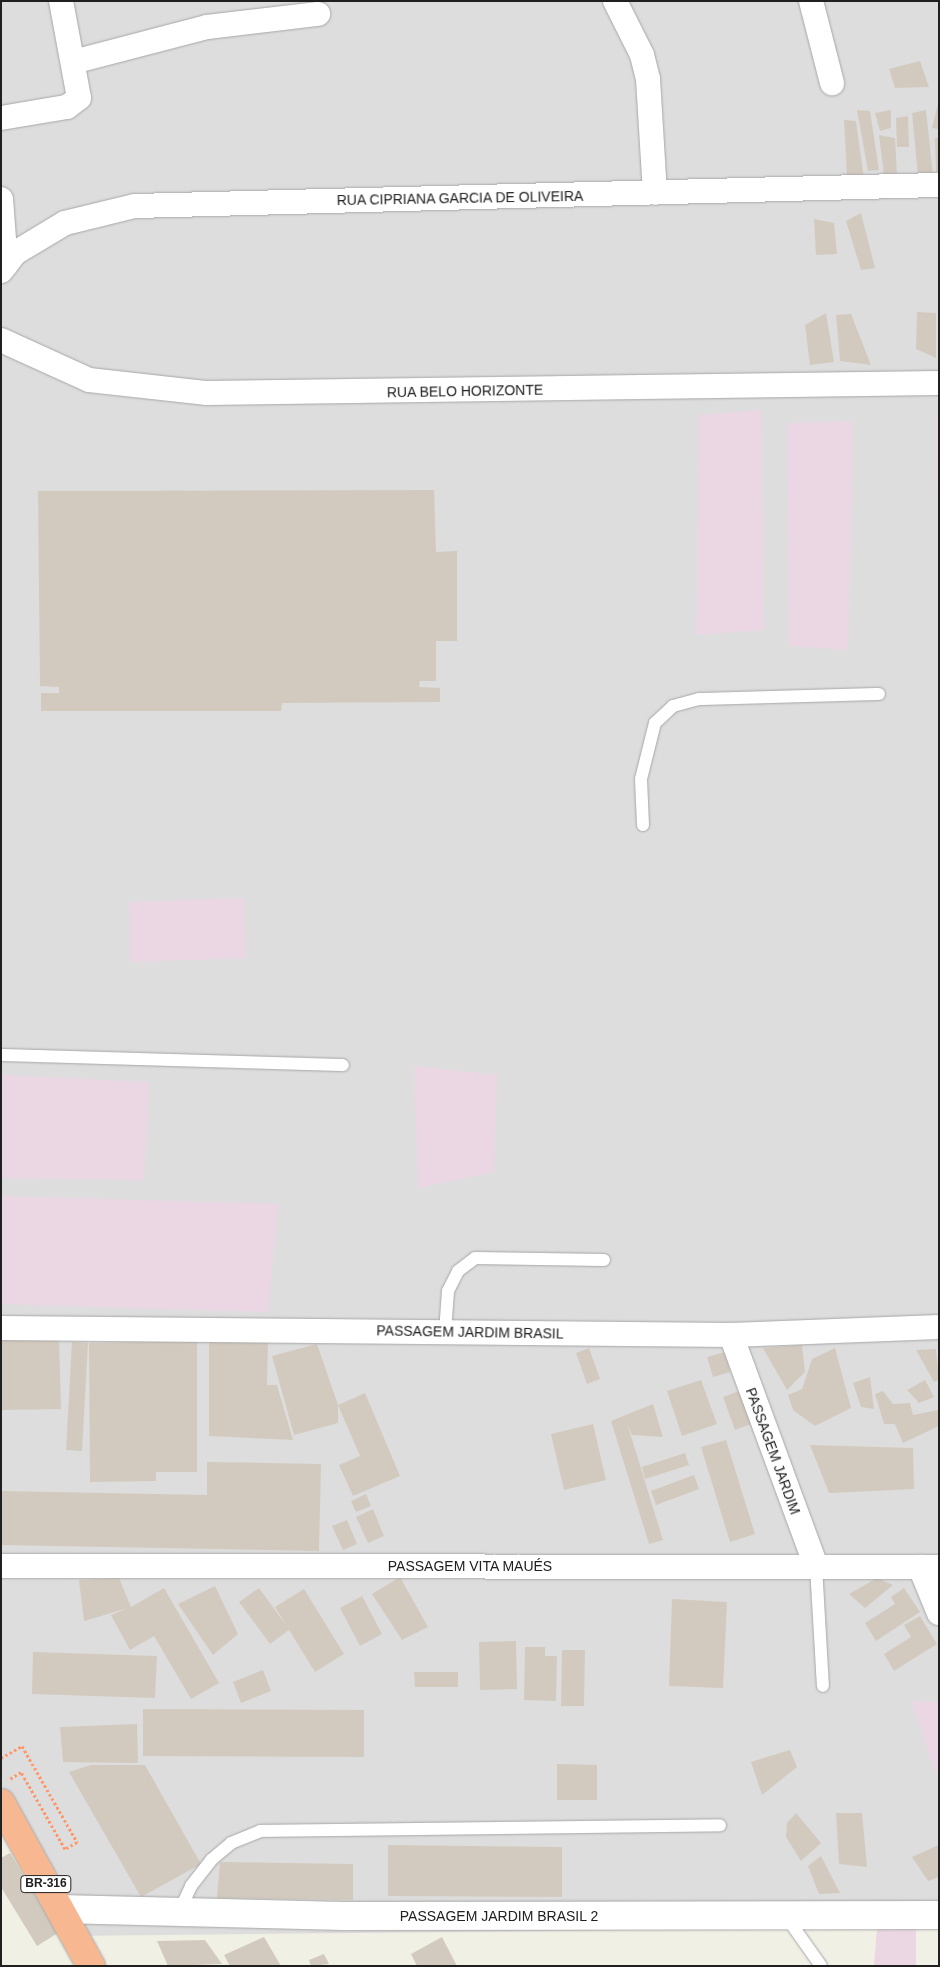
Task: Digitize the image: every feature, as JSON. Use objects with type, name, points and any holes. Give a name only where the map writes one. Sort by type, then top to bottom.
[{"type":"highway","name":"BR-316","points":[[1,1803],[91,1966]]},
{"type":"street","points":[[1,118],[76,103],[79,92],[61,1]]},
{"type":"street","points":[[615,1],[642,55],[648,79],[655,193]]},
{"type":"street","points":[[811,1],[832,83]]},
{"type":"street","points":[[73,62],[207,27],[318,14]]},
{"type":"street","name":"RUA CIPRIANA GARCIA DE OLIVEIRA","points":[[4,268],[15,253],[65,223],[135,206],[939,185]]},
{"type":"street","points":[[1,199],[4,268]]},
{"type":"street","name":"RUA BELO HORIZONTE","points":[[1,340],[89,380],[207,393],[939,383]]},
{"type":"street","name":"PASSAGEM JARDIM BRASIL","points":[[1,1328],[730,1335],[939,1327]]},
{"type":"street","name":"PASSAGEM JARDIM","points":[[730,1335],[816,1566]]},
{"type":"street","name":"PASSAGEM VITA MAUÉS","points":[[1,1566],[929,1566]]},
{"type":"street","points":[[929,1566],[939,1613]]},
{"type":"street","name":"PASSAGEM JARDIM BRASIL 2","points":[[60,1910],[939,1915]]},
{"type":"lane","points":[[643,825],[641,779],[655,723],[673,706],[699,699],[879,694]]},
{"type":"lane","points":[[1,1055],[343,1065]]},
{"type":"lane","points":[[444,1332],[448,1291],[458,1270],[475,1258],[604,1260]]},
{"type":"lane","points":[[816,1566],[823,1686]]},
{"type":"lane","points":[[179,1912],[191,1886],[211,1860],[231,1843],[260,1832],[720,1825]]},
{"type":"lane","points":[[785,1915],[821,1966]]},
{"type":"path","points":[[1,1758],[22,1746],[77,1842],[65,1849],[21,1772],[1,1784]]},
{"type":"shaded area","points":[[1,1],[939,1],[939,1927],[68,1936],[1,1793]]},
{"type":"shaded area","points":[[761,410],[764,630],[696,635],[699,415]]},
{"type":"shaded area","points":[[936,419],[939,419],[939,577]]},
{"type":"shaded area","points":[[853,421],[848,650],[789,646],[787,423]]},
{"type":"shaded area","points":[[244,898],[246,958],[131,962],[129,902]]},
{"type":"shaded area","points":[[414,1066],[497,1075],[494,1172],[418,1188]]},
{"type":"shaded area","points":[[1,1075],[149,1082],[144,1180],[1,1178]]},
{"type":"shaded area","points":[[1,1196],[278,1204],[268,1312],[1,1304]]},
{"type":"shaded area","points":[[912,1701],[939,1702],[939,1776],[932,1764]]},
{"type":"shaded area","points":[[877,1928],[916,1928],[916,1966],[874,1966]]},
{"type":"building","points":[[920,61],[929,87],[895,88],[889,69]]},
{"type":"building","points":[[939,100],[939,129],[932,128]]},
{"type":"building","points":[[857,110],[870,111],[879,170],[868,171]]},
{"type":"building","points":[[891,110],[891,128],[880,131],[875,113]]},
{"type":"building","points":[[926,110],[933,176],[918,176],[912,113]]},
{"type":"building","points":[[908,116],[909,147],[897,147],[896,118]]},
{"type":"building","points":[[844,120],[856,121],[864,179],[847,175]]},
{"type":"building","points":[[879,135],[895,138],[897,176],[884,175]]},
{"type":"building","points":[[939,137],[939,172],[936,172],[935,138]]},
{"type":"building","points":[[861,213],[875,268],[861,270],[846,221]]},
{"type":"building","points":[[814,219],[834,223],[837,254],[816,255]]},
{"type":"building","points":[[917,312],[936,313],[936,358],[916,349]]},
{"type":"building","points":[[826,313],[834,362],[810,365],[805,325]]},
{"type":"building","points":[[851,314],[871,365],[840,361],[836,315]]},
{"type":"building","points":[[434,490],[436,552],[457,551],[457,641],[436,641],[436,681],[420,681],[419,687],[440,688],[440,702],[282,703],[281,711],[41,711],[41,693],[59,693],[59,687],[40,686],[38,491]]},
{"type":"building","points":[[1,1338],[59,1338],[61,1409],[1,1410]]},
{"type":"building","points":[[209,1341],[268,1343],[267,1385],[277,1385],[293,1440],[209,1436]]},
{"type":"building","points":[[72,1342],[88,1343],[82,1451],[66,1450]]},
{"type":"building","points":[[197,1342],[197,1472],[156,1472],[156,1481],[90,1482],[89,1343]]},
{"type":"building","points":[[317,1344],[338,1405],[338,1423],[294,1435],[272,1356]]},
{"type":"building","points":[[802,1345],[805,1372],[787,1390],[763,1348]]},
{"type":"building","points":[[589,1348],[600,1379],[587,1384],[576,1353]]},
{"type":"building","points":[[835,1348],[851,1408],[815,1426],[793,1410],[788,1395],[802,1389],[812,1359]]},
{"type":"building","points":[[936,1349],[939,1380],[934,1382],[916,1350]]},
{"type":"building","points":[[725,1352],[730,1372],[713,1377],[707,1357]]},
{"type":"building","points":[[870,1377],[874,1409],[861,1407],[853,1383]]},
{"type":"building","points":[[701,1380],[717,1424],[682,1436],[667,1391]]},
{"type":"building","points":[[925,1380],[934,1397],[919,1403],[907,1390]]},
{"type":"building","points":[[742,1390],[754,1423],[735,1430],[723,1397]]},
{"type":"building","points":[[883,1391],[893,1404],[910,1403],[913,1415],[938,1410],[939,1426],[903,1443],[895,1424],[884,1424],[875,1394]]},
{"type":"building","points":[[365,1393],[400,1476],[353,1496],[339,1465],[360,1456],[338,1405]]},
{"type":"building","points":[[653,1404],[663,1437],[632,1435],[627,1423],[663,1540],[649,1544],[611,1421]]},
{"type":"building","points":[[593,1424],[606,1480],[564,1490],[551,1434]]},
{"type":"building","points":[[726,1440],[755,1534],[730,1542],[701,1447]]},
{"type":"building","points":[[810,1445],[913,1448],[914,1489],[829,1493]]},
{"type":"building","points":[[685,1453],[689,1465],[645,1479],[642,1467]]},
{"type":"building","points":[[207,1462],[321,1464],[319,1551],[1,1545],[1,1491],[207,1495]]},
{"type":"building","points":[[694,1475],[699,1489],[656,1505],[651,1491]]},
{"type":"building","points":[[366,1494],[371,1506],[356,1512],[351,1501]]},
{"type":"building","points":[[373,1509],[384,1536],[368,1543],[356,1517]]},
{"type":"building","points":[[347,1520],[357,1544],[343,1550],[332,1526]]},
{"type":"building","points":[[400,1577],[428,1627],[402,1640],[372,1594]]},
{"type":"building","points":[[119,1578],[131,1607],[164,1588],[219,1683],[191,1699],[154,1636],[130,1650],[111,1615],[128,1608],[84,1621],[79,1580]]},
{"type":"building","points":[[877,1578],[893,1585],[865,1608],[849,1594]]},
{"type":"building","points":[[215,1586],[238,1634],[213,1655],[178,1604]]},
{"type":"building","points":[[259,1588],[286,1625],[275,1607],[304,1589],[344,1654],[315,1672],[289,1630],[270,1644],[239,1602]]},
{"type":"building","points":[[904,1588],[920,1612],[876,1641],[865,1623],[895,1604],[891,1597]]},
{"type":"building","points":[[362,1596],[382,1634],[360,1646],[340,1608]]},
{"type":"building","points":[[672,1599],[727,1602],[723,1688],[669,1686]]},
{"type":"building","points":[[920,1616],[937,1644],[894,1671],[884,1654],[911,1637],[904,1625]]},
{"type":"building","points":[[516,1641],[517,1689],[480,1690],[479,1642]]},
{"type":"building","points":[[525,1647],[545,1647],[545,1656],[557,1656],[556,1701],[524,1700]]},
{"type":"building","points":[[562,1650],[585,1650],[584,1706],[561,1706]]},
{"type":"building","points":[[33,1652],[157,1656],[155,1698],[32,1694]]},
{"type":"building","points":[[263,1670],[271,1691],[241,1703],[233,1682]]},
{"type":"building","points":[[414,1672],[458,1672],[458,1687],[415,1687]]},
{"type":"building","points":[[143,1709],[364,1710],[364,1757],[143,1756]]},
{"type":"building","points":[[137,1724],[138,1763],[63,1762],[60,1727]]},
{"type":"building","points":[[790,1750],[797,1767],[762,1795],[751,1762]]},
{"type":"building","points":[[557,1764],[597,1765],[597,1800],[557,1800]]},
{"type":"building","points":[[91,1765],[145,1765],[201,1864],[141,1897],[69,1772]]},
{"type":"building","points":[[796,1813],[821,1843],[801,1861],[786,1837],[787,1823]]},
{"type":"building","points":[[836,1813],[862,1813],[867,1867],[839,1864]]},
{"type":"building","points":[[388,1845],[562,1847],[562,1897],[388,1896]]},
{"type":"building","points":[[939,1845],[939,1877],[928,1881],[912,1857]]},
{"type":"building","points":[[10,1853],[58,1933],[37,1946],[1,1887],[1,1858]]},
{"type":"building","points":[[821,1856],[840,1893],[819,1894],[808,1866]]},
{"type":"building","points":[[220,1862],[353,1864],[353,1900],[217,1898]]},
{"type":"building","points":[[264,1937],[281,1966],[230,1966],[224,1955]]},
{"type":"building","points":[[442,1937],[457,1966],[417,1966],[411,1954]]},
{"type":"building","points":[[205,1940],[222,1964],[168,1966],[157,1941]]},
{"type":"building","points":[[324,1954],[329,1964],[311,1966],[309,1960]]}]
